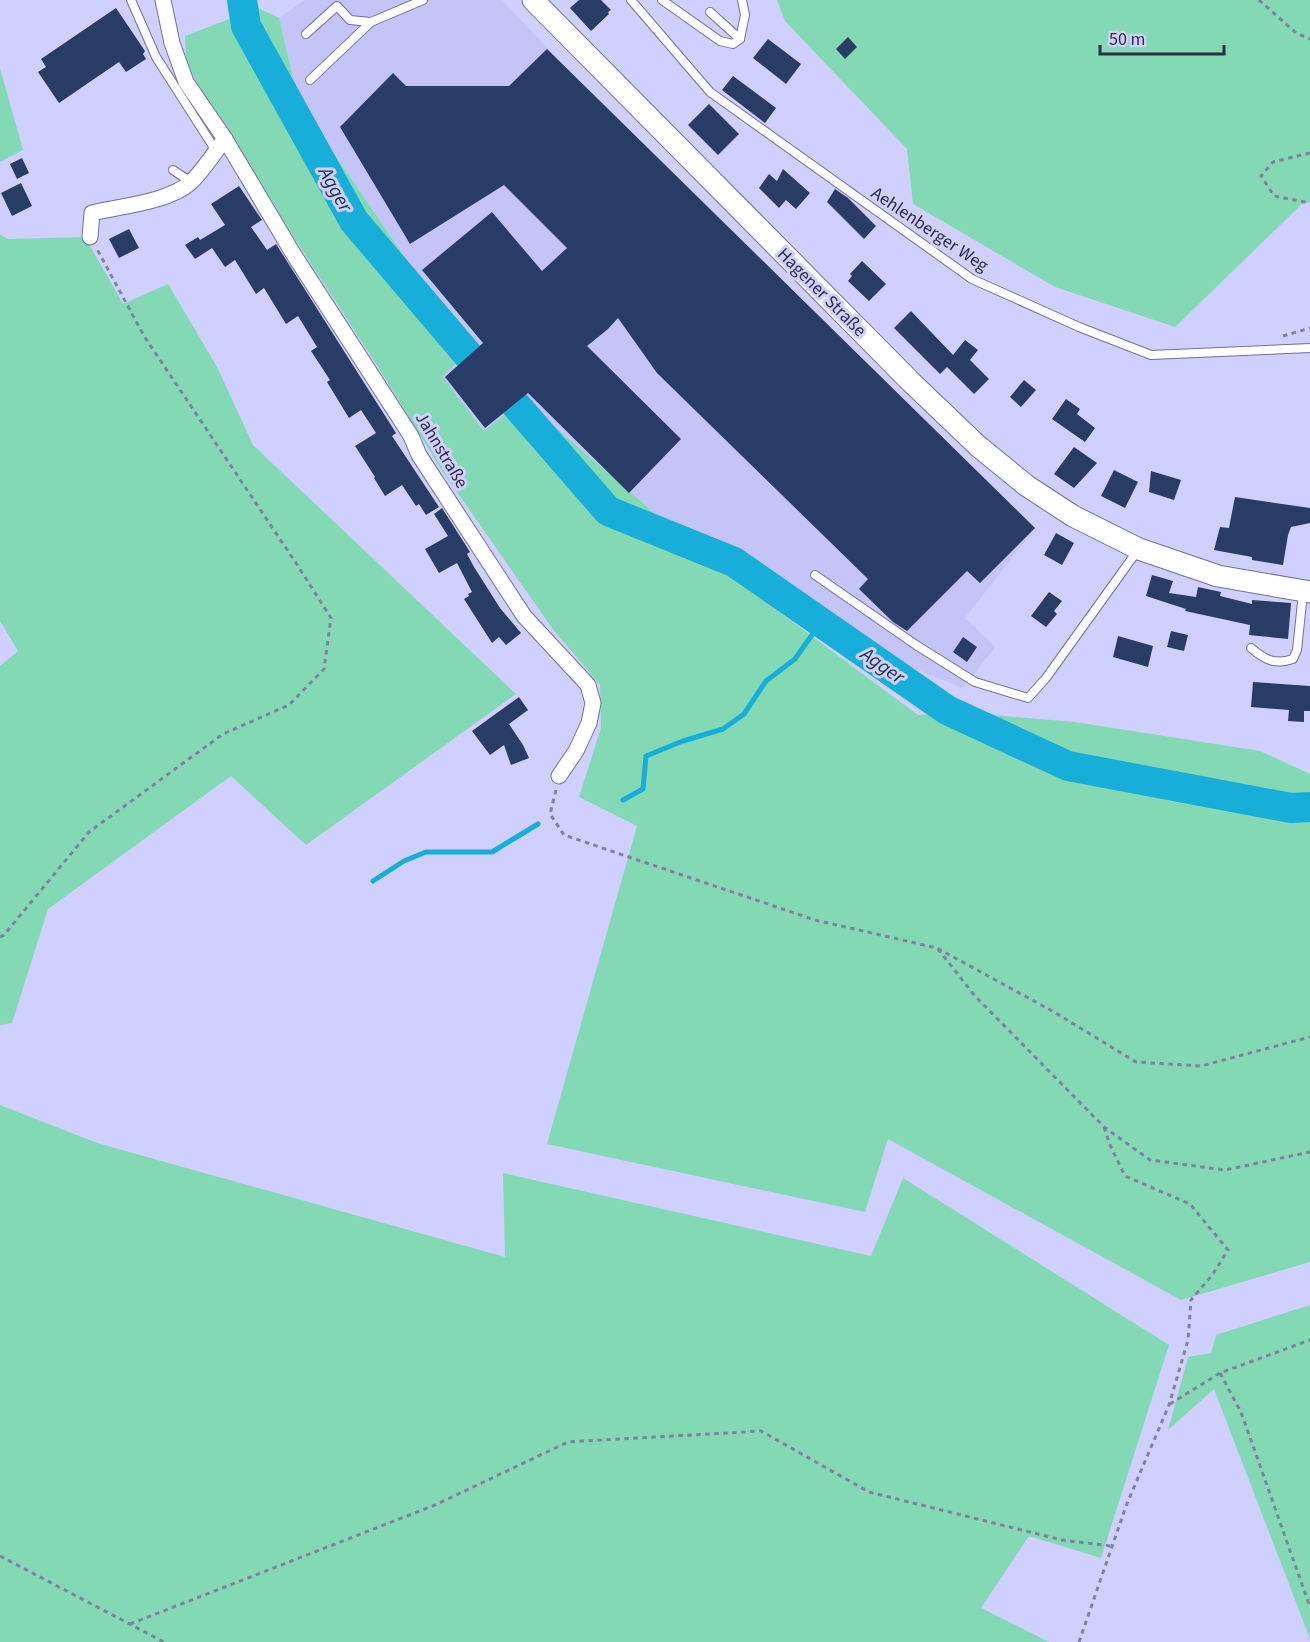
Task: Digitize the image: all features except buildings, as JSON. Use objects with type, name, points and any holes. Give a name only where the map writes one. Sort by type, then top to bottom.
[{"type":"main road","name":"Hagener Straße","points":[[540,4],[911,382],[978,446],[1027,486],[1064,510],[1138,549],[1218,576],[1307,592]]},
{"type":"street","name":"Jahnstraße","points":[[163,0],[172,43],[186,82],[220,145],[411,436],[419,455],[524,616],[588,685],[593,703],[589,723],[576,751],[560,776]]},
{"type":"street","points":[[90,237],[92,213],[165,196],[191,182],[220,145]]},
{"type":"lane","points":[[131,0],[156,57],[220,145]]},
{"type":"lane","points":[[310,80],[371,22],[423,0]]},
{"type":"lane","name":"Aehlenberger Weg","points":[[631,0],[710,92],[972,279],[1079,327],[1151,355],[1310,348]]},
{"type":"lane","points":[[662,0],[720,40],[733,44],[740,39],[745,15],[742,0]]},
{"type":"lane","points":[[306,34],[337,6],[350,20],[371,22]]},
{"type":"lane","points":[[710,12],[740,39]]},
{"type":"lane","points":[[173,170],[191,182]]},
{"type":"lane","points":[[815,575],[916,645],[975,682],[1028,698],[1046,678],[1138,549]]},
{"type":"lane","points":[[1251,648],[1259,655],[1274,662],[1282,663],[1293,659],[1297,650],[1307,592]]},
{"type":"path","points":[[1259,0],[1296,33],[1310,39]]},
{"type":"path","points":[[1310,153],[1273,162],[1261,176],[1274,196],[1310,203]]},
{"type":"path","points":[[0,937],[89,832],[223,734],[290,705],[324,669],[331,618],[144,336],[90,237]]},
{"type":"path","points":[[560,776],[550,814],[564,835],[815,920],[937,948],[1054,1012],[1136,1062],[1201,1066],[1310,1037]]},
{"type":"path","points":[[937,948],[975,996],[1104,1127],[1150,1160],[1225,1170],[1310,1152]]},
{"type":"path","points":[[1079,1642],[1111,1546],[1169,1405],[1188,1340],[1191,1300],[1213,1274],[1228,1250],[1190,1204],[1125,1176],[1110,1146],[1104,1127]]},
{"type":"path","points":[[1169,1405],[1220,1373],[1310,1340]]},
{"type":"path","points":[[1220,1373],[1241,1412],[1310,1607]]},
{"type":"path","points":[[130,1624],[435,1505],[568,1442],[761,1431],[869,1492],[1062,1540],[1111,1546]]},
{"type":"path","points":[[0,1556],[164,1642]]},
{"type":"shaded area","points":[[305,0],[502,0],[592,95],[1035,528],[965,618],[995,647],[963,688],[880,655],[705,557],[524,400],[485,431],[442,376],[475,347],[406,259],[318,130],[294,82],[279,18]]},
{"type":"green space","points":[[777,0],[1310,0],[1310,202],[1301,205],[1175,327],[1055,287],[913,204],[907,149],[785,21]]},
{"type":"green space","points":[[258,8],[279,18],[294,82],[318,130],[406,259],[475,347],[442,376],[484,431],[524,400],[705,557],[918,715],[957,712],[1075,722],[1260,751],[1310,774],[1310,1262],[1181,1300],[888,1139],[865,1212],[547,1144],[637,826],[579,797],[601,728],[600,685],[552,628],[443,472],[373,359],[226,133],[186,64],[185,36]]},
{"type":"green space","points":[[0,68],[23,150],[0,162]]},
{"type":"green space","points":[[0,234],[8,239],[85,237],[123,304],[168,284],[217,367],[253,445],[516,694],[306,845],[231,776],[48,909],[12,1023],[0,1025],[0,666],[18,651],[0,621]]},
{"type":"green space","points":[[0,1105],[97,1143],[505,1257],[503,1173],[871,1256],[903,1178],[1169,1345],[1101,1558],[1029,1536],[981,1608],[1049,1642],[0,1642]]},
{"type":"green space","points":[[1310,1305],[1310,1639],[1214,1389],[1168,1430],[1188,1357],[1211,1353],[1216,1335]]},
{"type":"waterway","name":"Agger","points":[[242,0],[246,26],[354,221],[468,355]]},
{"type":"waterway","name":"Agger","points":[[515,404],[608,511],[734,562],[947,710],[1068,766],[1291,808],[1310,807]]},
{"type":"waterway","points":[[623,800],[643,789],[646,756],[683,741],[723,729],[744,714],[766,681],[795,659],[814,632],[835,632]]},
{"type":"waterway","points":[[373,881],[404,861],[426,852],[492,852],[538,824]]}]
